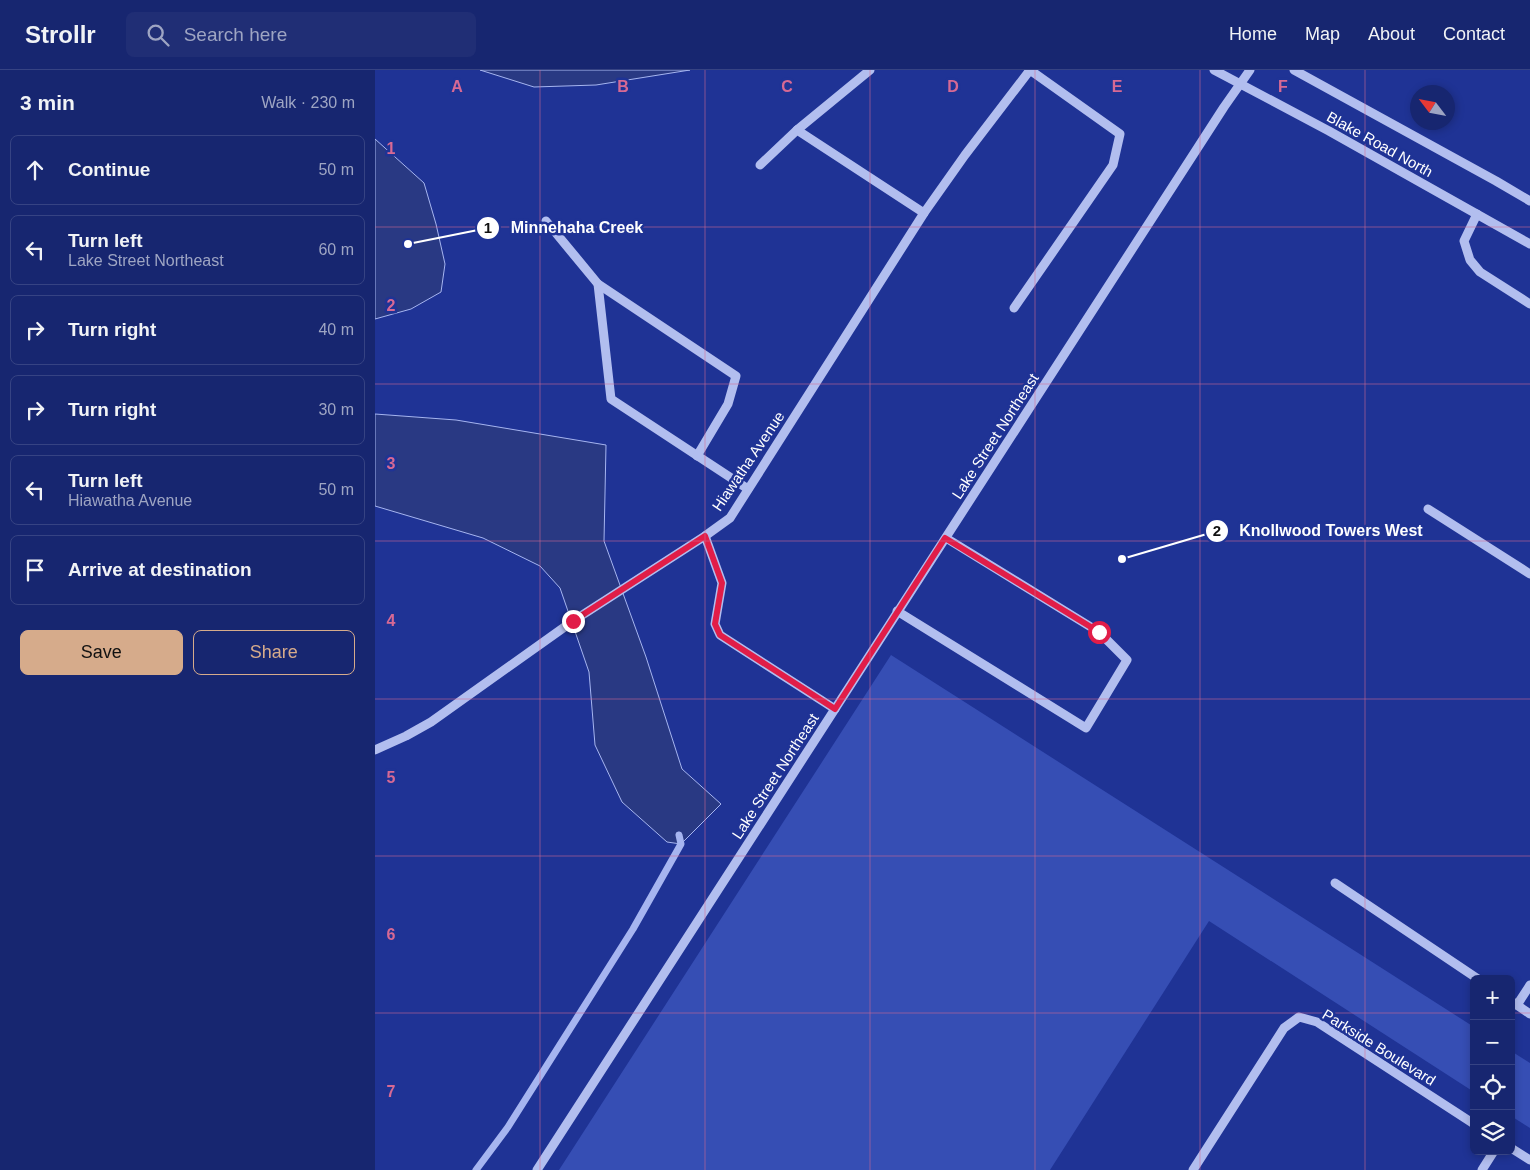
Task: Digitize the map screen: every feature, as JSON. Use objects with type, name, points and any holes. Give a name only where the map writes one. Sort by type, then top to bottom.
[{"type":"street","points":[[759,165],[797,130],[870,70]]},
{"type":"street","points":[[1014,308],[1113,165],[1120,134],[1030,70]]},
{"type":"street","name":"Hiawatha Avenue","points":[[375,750],[431,722],[573,621],[705,536],[729,518],[924,213],[965,154],[1030,70]]},
{"type":"street","name":"Blake Road North","points":[[1214,70],[1241,83],[1530,244]]},
{"type":"street","name":"Lake Street Northeast","points":[[537,1170],[897,611],[1250,70]]},
{"type":"street","name":"Blake Road North","points":[[1294,70],[1530,201]]},
{"type":"street","points":[[797,130],[924,213]]},
{"type":"street","points":[[1477,214],[1464,241],[1470,260],[1480,272],[1530,304]]},
{"type":"street","points":[[546,221],[598,284],[736,376],[728,404],[697,456]]},
{"type":"street","points":[[598,284],[611,399],[748,489]]},
{"type":"street","points":[[1428,509],[1530,574]]},
{"type":"street","points":[[705,536],[722,583],[715,624],[720,635],[835,709]]},
{"type":"street","points":[[897,611],[1086,728],[1127,660],[1099,632],[945,538]]},
{"type":"street","points":[[1335,883],[1471,975]]},
{"type":"street","points":[[1515,1002],[1530,985]]},
{"type":"street","points":[[1515,1004],[1530,1014]]},
{"type":"street","name":"Parkside Boulevard","points":[[1193,1170],[1284,1028],[1299,1018],[1317,1022],[1470,1121]]},
{"type":"street","points":[[1515,1151],[1530,1160]]},
{"type":"street","points":[[1482,1170],[1491,1155]]},
{"type":"shaded area","points":[[480,70],[690,70],[596,85],[534,87]]},
{"type":"shaded area","points":[[375,139],[424,183],[445,264],[441,292],[411,309],[375,319]]},
{"type":"shaded area","points":[[375,414],[456,420],[606,445],[604,541],[646,657],[682,769],[721,804],[681,844],[667,842],[622,802],[595,745],[589,672],[560,588],[540,566],[483,538],[375,506]]},
{"type":"shaded area","points":[[891,655],[1470,1024],[1470,1089],[1209,921],[1050,1170],[559,1170]]},
{"type":"shaded area","points":[[1515,1054],[1530,1063],[1530,1128],[1515,1119]]},
{"type":"waterway","points":[[476,1170],[508,1127],[633,929],[681,844],[679,835]]},
{"type":"place","name":"Minnehaha Creek","points":[[408,244]]},
{"type":"place","name":"Knollwood Towers West","points":[[1122,559]]},
{"type":"route","points":[[573,621],[705,536],[722,583],[715,624],[720,635],[835,709],[945,538],[1099,632]]}]
